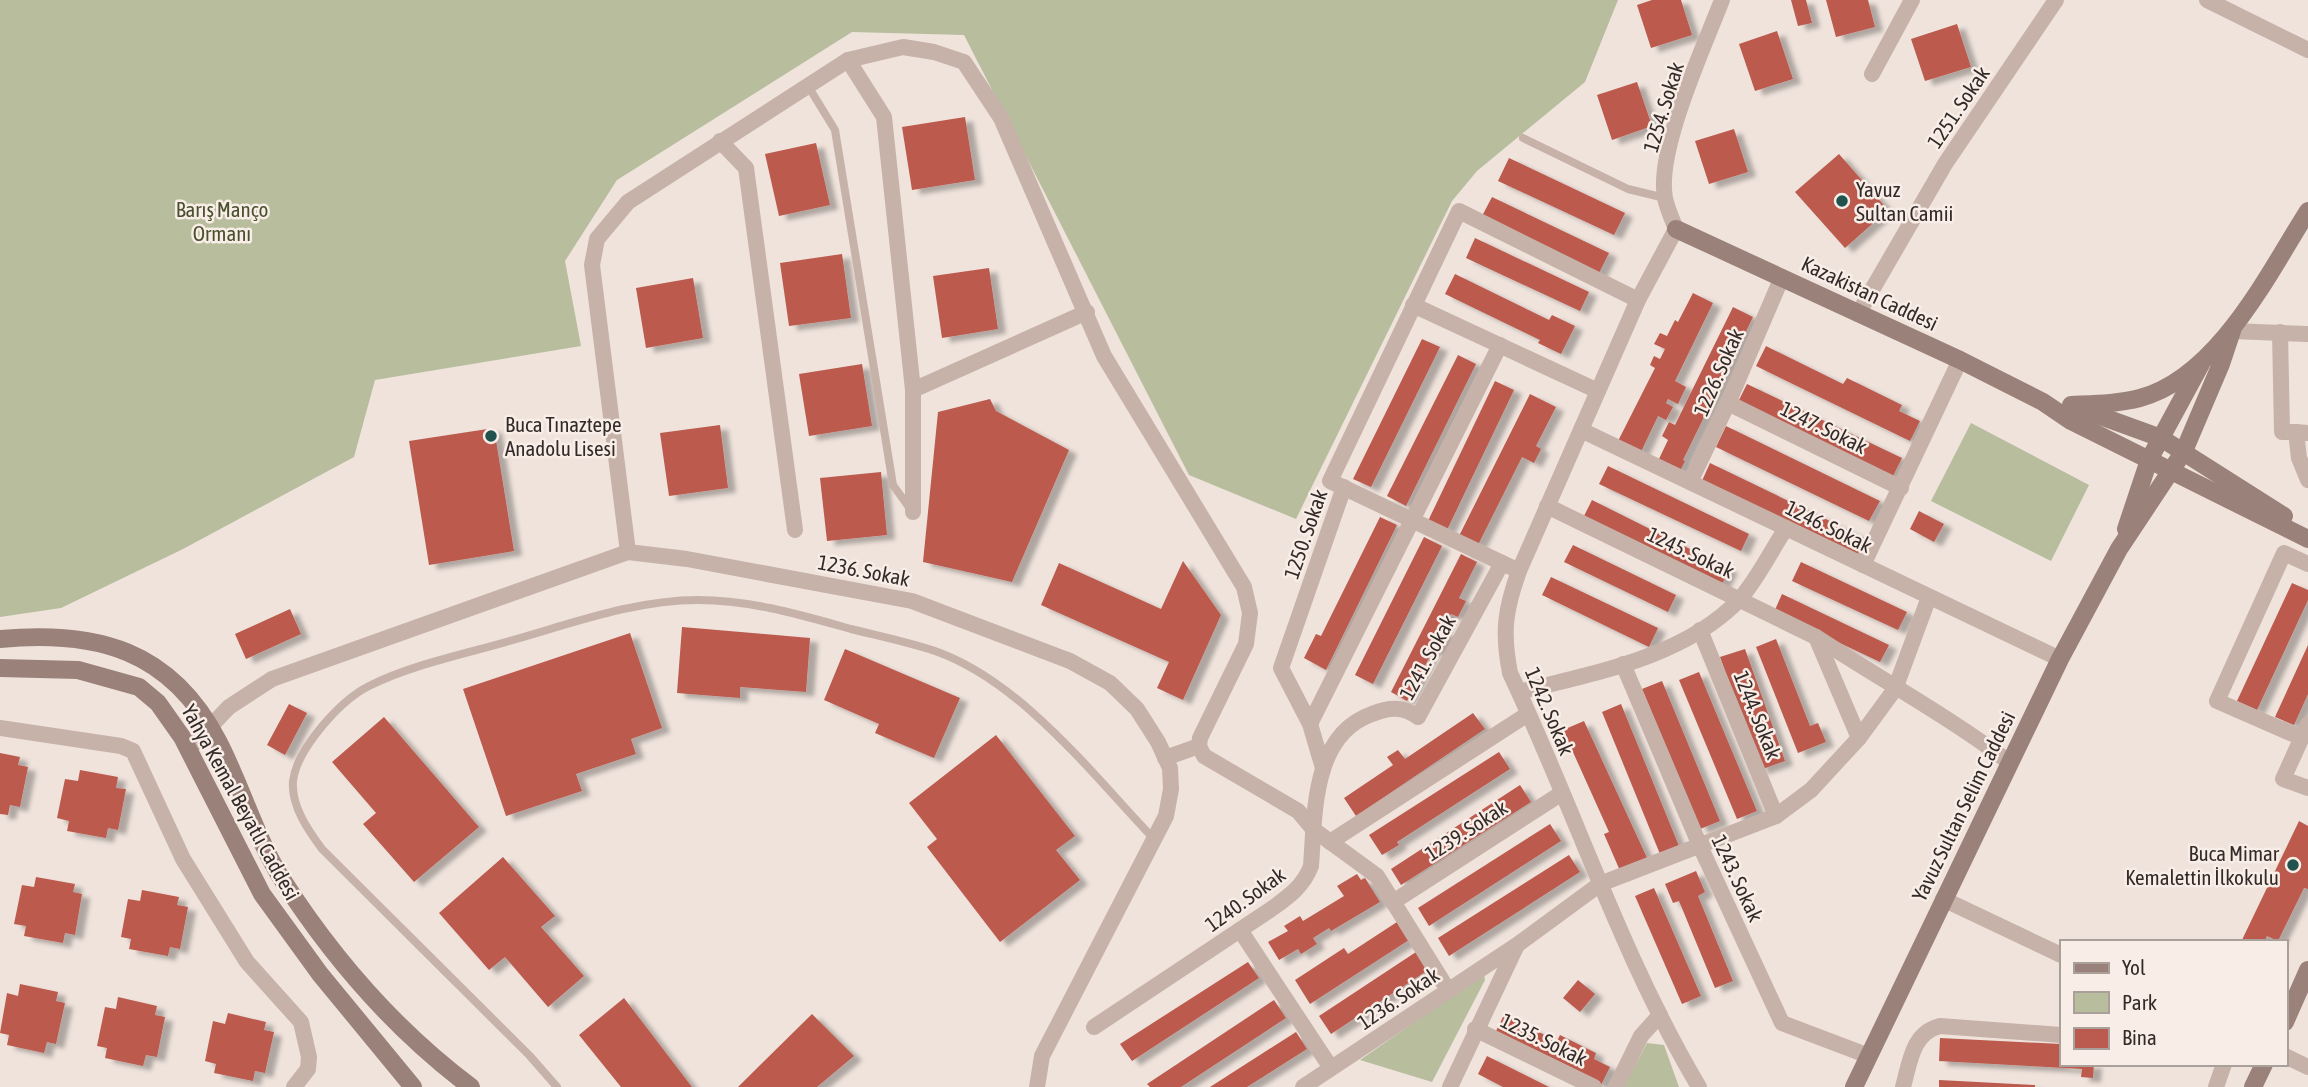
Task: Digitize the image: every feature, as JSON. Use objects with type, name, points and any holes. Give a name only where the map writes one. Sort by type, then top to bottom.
[{"type":"main road","points":[[2071,405],[2113,403],[2142,397],[2166,386],[2203,361],[2232,331],[2305,220]]},
{"type":"main road","name":"Kazakistan Caddesi","points":[[1676,229],[1959,359],[2043,401],[2071,421],[2308,539]]},
{"type":"main road","points":[[2119,549],[2184,451],[2232,331]]},
{"type":"main road","points":[[2119,549],[2149,460],[2203,361]]},
{"type":"main road","name":"Kazakistan Caddesi","points":[[2043,401],[2071,405],[2161,438],[2308,531]]},
{"type":"main road","name":"Yavuz Sultan Selim Caddesi","points":[[1854,1087],[2009,762],[2119,549]]},
{"type":"main road","name":"Yahya Kemal Beyatlı Caddesi","points":[[0,639],[70,639],[126,650],[165,672],[184,690],[209,726],[259,839],[309,918],[408,1037],[471,1087]]},
{"type":"main road","name":"Yahya Kemal Beyatlı Caddesi","points":[[0,668],[78,670],[139,687],[168,715],[262,894],[320,974],[413,1087]]},
{"type":"main road","points":[[2287,1018],[2307,973]]},
{"type":"main road","points":[[2253,1087],[2263,1066]]},
{"type":"street","name":"1254. Sokak","points":[[1676,229],[1665,198],[1664,181],[1671,144],[1722,0]]},
{"type":"street","points":[[1872,74],[1912,0]]},
{"type":"street","name":"1251. Sokak","points":[[1858,314],[1945,164],[2056,0]]},
{"type":"street","points":[[2207,0],[2308,50]]},
{"type":"street","points":[[628,552],[592,265],[597,239],[628,202],[848,60],[903,47],[934,52],[964,62],[1001,118],[1110,367],[1244,587],[1250,613],[1246,644],[1199,746],[1165,758]]},
{"type":"street","points":[[848,60],[884,117],[913,390],[913,512]]},
{"type":"street","points":[[720,141],[746,168],[795,530]]},
{"type":"street","name":"1250. Sokak","points":[[1324,768],[1310,724],[1281,668],[1343,487],[1331,481],[1459,211],[1638,300]]},
{"type":"street","name":"1242. Sokak","points":[[1676,229],[1638,300],[1519,571],[1505,616],[1504,642],[1510,673],[1600,884],[1660,1015],[1699,1087]]},
{"type":"street","name":"1226. Sokak","points":[[1690,482],[1728,403],[1782,277]]},
{"type":"street","points":[[1413,305],[1598,391]]},
{"type":"street","points":[[913,390],[1087,312]]},
{"type":"street","points":[[2232,331],[2308,334]]},
{"type":"street","points":[[2280,332],[2281,432],[2302,432],[2299,458],[2308,480]]},
{"type":"street","points":[[1310,724],[1500,345]]},
{"type":"street","points":[[1863,565],[1959,359]]},
{"type":"street","name":"1247. Sokak","points":[[1728,403],[1901,488]]},
{"type":"street","name":"1246. Sokak","points":[[1581,430],[2060,659]]},
{"type":"street","points":[[1343,487],[1519,571]]},
{"type":"street","name":"1245. Sokak","points":[[1547,506],[1741,598],[1816,637],[1895,689],[1974,736],[2009,762]]},
{"type":"street","points":[[1518,692],[1623,664],[1676,643],[1700,630],[1741,598],[1786,528]]},
{"type":"street","name":"1236. Sokak","points":[[188,750],[229,707],[272,679],[628,552],[687,559],[912,601],[1033,645],[1110,683],[1137,709],[1170,768],[1171,789],[1166,816],[1042,1056],[1037,1087]]},
{"type":"street","points":[[2308,564],[2284,553],[2217,701],[2305,731],[2283,779],[2308,788]]},
{"type":"street","name":"1241. Sokak","points":[[1314,830],[1324,768],[1339,734],[1366,716],[1397,708],[1418,717],[1502,563]]},
{"type":"street","name":"1236. Sokak","points":[[1303,1087],[1517,945],[1600,884],[1776,816],[1811,790],[1858,738],[1895,689],[1928,597]]},
{"type":"street","name":"1244. Sokak","points":[[1700,630],[1776,816]]},
{"type":"street","points":[[1816,637],[1858,738]]},
{"type":"street","name":"1243. Sokak","points":[[1623,664],[1700,846],[1782,1023],[1869,1056]]},
{"type":"street","points":[[1330,842],[1528,714]]},
{"type":"street","points":[[0,729],[121,746],[133,751],[183,859],[247,962],[301,1022],[309,1057],[308,1069],[294,1087]]},
{"type":"street","points":[[1199,746],[1204,756],[1298,811],[1314,830],[1377,876],[1448,990]]},
{"type":"street","name":"1239. Sokak","points":[[1393,902],[1562,793]]},
{"type":"street","name":"1240. Sokak","points":[[1094,1027],[1293,894],[1306,879],[1311,866],[1314,830]]},
{"type":"street","points":[[1943,899],[2060,955]]},
{"type":"street","points":[[1240,930],[1331,1068]]},
{"type":"street","name":"1236. Sokak","points":[[1450,1087],[1475,1029],[1517,945]]},
{"type":"street","points":[[1616,1087],[1641,1036],[1660,1015]]},
{"type":"street","points":[[1903,1087],[1917,1039],[1926,1030],[1940,1026],[2060,1035]]},
{"type":"street","name":"1235. Sokak","points":[[1475,1029],[1594,1087]]},
{"type":"street","points":[[2287,1057],[2308,1067]]},
{"type":"street","points":[[2216,1087],[2223,1066]]},
{"type":"lane","points":[[808,85],[835,130],[893,485],[913,512]]},
{"type":"lane","points":[[1523,138],[1628,189],[1665,198]]},
{"type":"lane","points":[[557,1087],[530,1055],[322,849],[303,822],[293,781],[300,758],[325,723],[368,686],[418,668],[611,613],[671,601],[699,600],[765,606],[934,651],[970,666],[1016,696],[1154,839]]},
{"type":"green space","name":"Barış Manço Ormanı","points":[[0,0],[1618,0],[1585,82],[1477,171],[1452,201],[1296,519],[1189,475],[964,35],[852,32],[617,180],[565,261],[581,346],[375,380],[354,457],[183,549],[61,608],[0,617]]},
{"type":"green space","points":[[1971,423],[2089,485],[2051,561],[1931,501]]},
{"type":"green space","points":[[1484,974],[1485,980],[1432,1082],[1360,1060]]},
{"type":"green space","points":[[1647,1043],[1664,1045],[1679,1087],[1624,1087]]},
{"type":"building","points":[[1652,0],[1681,0],[1692,35],[1651,48],[1637,5]]},
{"type":"building","points":[[1791,0],[1806,0],[1812,23],[1798,26]]},
{"type":"building","points":[[1826,0],[1868,0],[1875,27],[1836,37]]},
{"type":"building","points":[[1957,24],[1971,67],[1925,81],[1911,39]]},
{"type":"building","points":[[1777,31],[1793,79],[1755,91],[1739,44]]},
{"type":"building","points":[[1637,82],[1652,126],[1612,140],[1597,95]]},
{"type":"building","points":[[965,117],[975,180],[912,190],[902,127]]},
{"type":"building","points":[[1734,129],[1748,172],[1709,184],[1695,141]]},
{"type":"building","points":[[816,143],[830,205],[779,216],[765,154]]},
{"type":"building","name":"Yavuz Sultan Camii","points":[[1839,154],[1888,210],[1845,248],[1795,192]]},
{"type":"building","points":[[1509,158],[1625,213],[1614,235],[1498,181]]},
{"type":"building","points":[[1492,197],[1609,253],[1598,275],[1481,218]]},
{"type":"building","points":[[1475,238],[1589,292],[1580,311],[1466,258]]},
{"type":"building","points":[[842,254],[851,318],[789,326],[780,263]]},
{"type":"building","points":[[989,268],[998,329],[942,338],[933,276]]},
{"type":"building","points":[[1455,274],[1549,320],[1552,315],[1575,326],[1561,354],[1538,343],[1540,340],[1445,294]]},
{"type":"building","points":[[693,278],[703,338],[646,348],[636,288]]},
{"type":"building","points":[[1693,293],[1713,303],[1675,381],[1686,387],[1678,404],[1668,399],[1666,403],[1673,407],[1666,420],[1658,416],[1639,456],[1616,445],[1655,368],[1650,365],[1654,356],[1660,359],[1665,349],[1654,344],[1660,333],[1667,336],[1675,320],[1678,322]]},
{"type":"building","points":[[1733,307],[1753,317],[1680,471],[1658,461],[1668,440],[1662,436],[1669,422],[1675,425]]},
{"type":"building","points":[[1422,339],[1440,347],[1371,487],[1353,479]]},
{"type":"building","points":[[1766,346],[1843,384],[1847,378],[1902,405],[1899,411],[1920,421],[1910,441],[1756,366]]},
{"type":"building","points":[[1458,355],[1476,364],[1406,506],[1387,496]]},
{"type":"building","points":[[862,364],[872,426],[809,436],[799,374]]},
{"type":"building","points":[[1495,381],[1514,390],[1447,530],[1428,521]]},
{"type":"building","points":[[1747,384],[1902,458],[1892,478],[1737,404]]},
{"type":"building","points":[[1530,394],[1556,407],[1536,446],[1541,449],[1534,463],[1522,457],[1478,545],[1459,536]]},
{"type":"building","points":[[990,399],[996,411],[1069,450],[1012,582],[923,562],[938,412]]},
{"type":"building","points":[[720,425],[728,488],[669,496],[660,433]]},
{"type":"building","points":[[1726,426],[1880,501],[1869,521],[1716,447]]},
{"type":"building","points":[[494,428],[514,551],[429,565],[409,441]]},
{"type":"building","points":[[1710,463],[1865,538],[1856,557],[1701,483]]},
{"type":"building","points":[[1608,466],[1749,534],[1741,551],[1599,484]]},
{"type":"building","points":[[881,472],[887,535],[827,541],[820,478]]},
{"type":"building","points":[[1592,500],[1730,569],[1721,586],[1583,518]]},
{"type":"building","points":[[1919,511],[1944,524],[1934,542],[1910,529]]},
{"type":"building","points":[[1380,517],[1397,525],[1326,670],[1304,658],[1316,634],[1321,636]]},
{"type":"building","points":[[1424,537],[1442,546],[1373,684],[1355,675]]},
{"type":"building","points":[[1573,545],[1676,595],[1668,612],[1564,562]]},
{"type":"building","points":[[1461,554],[1477,562],[1459,598],[1466,601],[1458,617],[1451,614],[1442,631],[1450,635],[1440,654],[1433,650],[1407,701],[1391,692]]},
{"type":"building","points":[[1183,561],[1221,615],[1183,700],[1157,688],[1169,662],[1041,605],[1059,563],[1161,609]]},
{"type":"building","points":[[1801,562],[1907,612],[1898,630],[1792,581]]},
{"type":"building","points":[[1551,577],[1658,628],[1649,647],[1542,595]]},
{"type":"building","points":[[2292,583],[2308,590],[2308,600],[2257,710],[2237,701]]},
{"type":"building","points":[[1782,594],[1889,645],[1880,662],[1774,612]]},
{"type":"building","points":[[290,609],[301,634],[246,659],[235,634]]},
{"type":"building","points":[[682,627],[810,638],[806,692],[740,687],[740,698],[677,693]]},
{"type":"building","points":[[630,633],[662,728],[631,739],[636,754],[576,774],[582,791],[506,816],[463,689]]},
{"type":"building","points":[[1776,639],[1810,726],[1818,723],[1826,742],[1798,753],[1756,647]]},
{"type":"building","points":[[2308,645],[2308,694],[2294,725],[2275,717]]},
{"type":"building","points":[[845,649],[960,698],[934,758],[875,733],[879,724],[824,700]]},
{"type":"building","points":[[1745,649],[1785,761],[1760,770],[1720,657]]},
{"type":"building","points":[[1699,672],[1757,811],[1737,819],[1679,680]]},
{"type":"building","points":[[1662,681],[1720,821],[1700,829],[1642,689]]},
{"type":"building","points":[[289,704],[307,713],[285,755],[267,745]]},
{"type":"building","points":[[1621,704],[1679,846],[1660,854],[1602,712]]},
{"type":"building","points":[[1473,713],[1485,729],[1356,816],[1344,798],[1393,765],[1387,757],[1398,750],[1405,759]]},
{"type":"building","points":[[384,717],[479,827],[414,882],[363,824],[376,813],[332,762]]},
{"type":"building","points":[[1584,721],[1648,860],[1621,873],[1604,834],[1609,832],[1563,730]]},
{"type":"building","points":[[996,735],[1075,836],[1056,850],[1080,880],[1000,942],[927,847],[937,839],[909,803]]},
{"type":"building","points":[[1499,752],[1510,769],[1397,842],[1399,845],[1382,855],[1369,835]]},
{"type":"building","points":[[0,753],[20,757],[18,765],[28,767],[20,807],[10,805],[8,815],[0,814]]},
{"type":"building","points":[[80,770],[118,777],[116,788],[126,789],[118,830],[108,828],[106,838],[67,831],[69,821],[57,818],[65,779],[78,781]]},
{"type":"building","points":[[1520,785],[1531,802],[1401,885],[1391,869]]},
{"type":"building","name":"Buca Mimar Kemalettin İlkokulu","points":[[2299,821],[2308,826],[2308,889],[2304,888],[2278,940],[2267,936],[2265,940],[2242,940]]},
{"type":"building","points":[[1550,824],[1561,841],[1429,926],[1418,908]]},
{"type":"building","points":[[1569,855],[1580,872],[1449,956],[1438,938]]},
{"type":"building","points":[[503,857],[555,916],[541,927],[584,976],[548,1007],[505,957],[489,970],[439,913]]},
{"type":"building","points":[[1696,871],[1705,892],[1698,896],[1733,981],[1715,988],[1679,901],[1673,903],[1665,884]]},
{"type":"building","points":[[1357,874],[1361,880],[1365,878],[1380,902],[1331,931],[1329,928],[1313,938],[1317,944],[1301,954],[1298,949],[1279,960],[1268,942],[1288,931],[1284,926],[1300,916],[1303,921],[1344,896],[1337,886]]},
{"type":"building","points":[[36,877],[75,884],[73,892],[82,894],[75,935],[65,933],[63,943],[24,936],[26,926],[14,924],[22,885],[34,887]]},
{"type":"building","points":[[1654,888],[1701,996],[1682,1004],[1635,896]]},
{"type":"building","points":[[142,890],[179,897],[177,905],[188,907],[180,949],[170,947],[168,956],[129,949],[131,939],[121,937],[128,899],[140,901]]},
{"type":"building","points":[[1397,922],[1409,940],[1310,1004],[1295,980],[1344,948],[1348,954]]},
{"type":"building","points":[[1416,952],[1428,970],[1331,1034],[1319,1016]]},
{"type":"building","points":[[1248,962],[1259,978],[1132,1061],[1120,1044]]},
{"type":"building","points":[[1578,980],[1595,994],[1580,1012],[1563,998]]},
{"type":"building","points":[[20,984],[58,992],[56,1001],[65,1003],[56,1044],[47,1042],[44,1053],[7,1045],[9,1035],[0,1033],[7,993],[18,996]]},
{"type":"building","points":[[118,997],[157,1006],[155,1015],[165,1017],[157,1057],[146,1055],[143,1066],[105,1058],[107,1048],[97,1046],[105,1007],[116,1009]]},
{"type":"building","points":[[624,998],[692,1087],[621,1087],[579,1035]]},
{"type":"building","points":[[1274,1000],[1286,1018],[1181,1087],[1150,1087],[1147,1084]]},
{"type":"building","points":[[228,1013],[266,1022],[264,1030],[274,1032],[265,1073],[255,1071],[253,1081],[214,1073],[216,1064],[205,1061],[213,1021],[225,1024]]},
{"type":"building","points":[[812,1014],[854,1056],[817,1087],[738,1087]]},
{"type":"building","points":[[1504,1015],[1557,1041],[1560,1035],[1596,1053],[1594,1059],[1610,1067],[1601,1085],[1495,1033]]},
{"type":"building","points":[[1296,1032],[1307,1049],[1247,1087],[1210,1087]]},
{"type":"building","points":[[1940,1038],[2060,1044],[2060,1066],[2094,1066],[2093,1078],[2081,1077],[2082,1069],[1939,1061]]},
{"type":"building","points":[[1487,1056],[1549,1087],[1503,1087],[1478,1074]]},
{"type":"building","points":[[1939,1080],[2035,1085],[2035,1087],[1939,1087]]},
{"type":"place","name":"Yavuz Sultan Camii","points":[[1842,201]]},
{"type":"place","name":"Buca Tınaztepe Anadolu Lisesi","points":[[491,436]]},
{"type":"place","name":"Buca Mimar Kemalettin İlkokulu","points":[[2293,865]]}]
